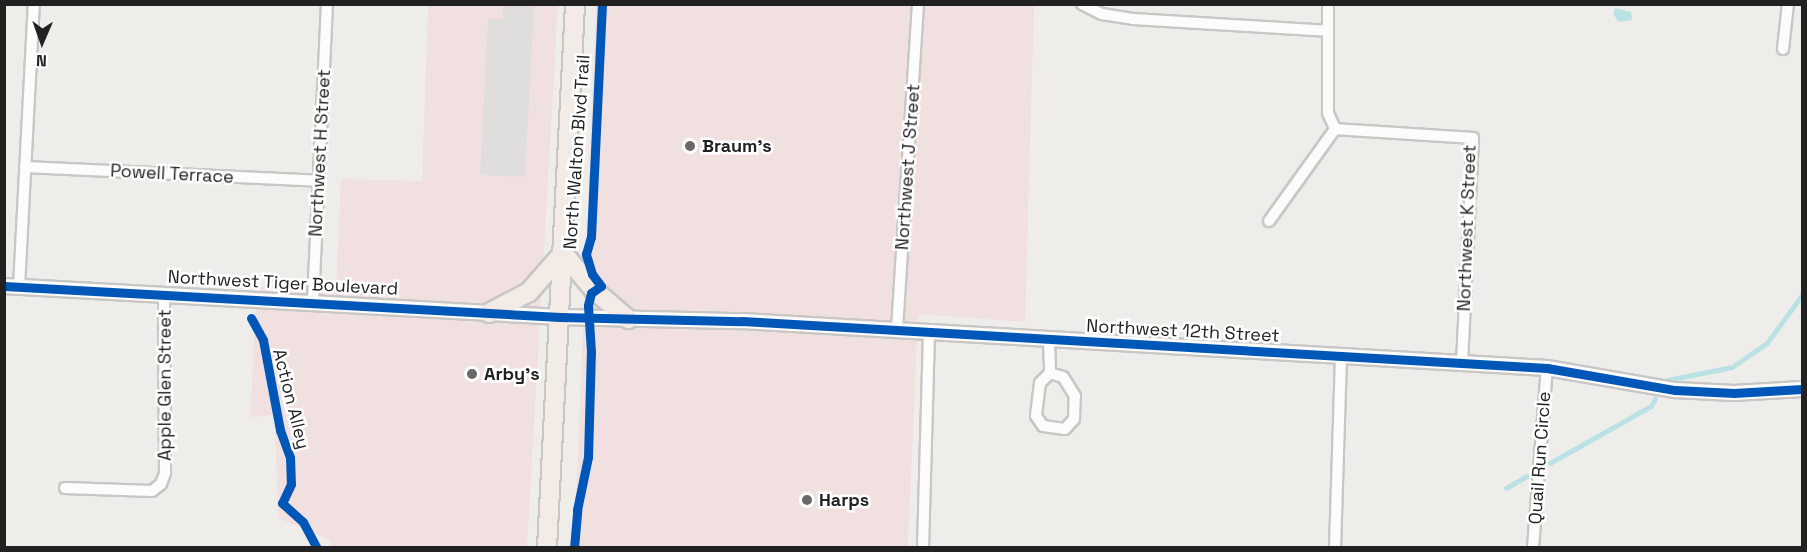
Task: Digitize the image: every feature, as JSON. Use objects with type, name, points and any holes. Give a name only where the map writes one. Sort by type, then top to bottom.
[{"type":"main road","points":[[547,548],[575,4]]},
{"type":"main road","points":[[489,313],[529,292],[563,253]]},
{"type":"main road","points":[[563,253],[594,290],[627,319]]},
{"type":"street","points":[[12,287],[25,166],[34,4]]},
{"type":"street","name":"Northwest H Street","points":[[313,302],[327,4]]},
{"type":"street","name":"Northwest J Street","points":[[897,329],[918,4]]},
{"type":"street","points":[[1082,4],[1102,14],[1133,19],[1327,31]]},
{"type":"street","points":[[1269,221],[1335,129],[1328,113],[1328,4]]},
{"type":"street","points":[[1783,49],[1788,4]]},
{"type":"street","name":"Northwest K Street","points":[[1335,129],[1473,138],[1462,363]]},
{"type":"street","name":"Powell Terrace","points":[[25,166],[319,181]]},
{"type":"street","name":"Northwest Tiger Boulevard","points":[[12,287],[560,317]]},
{"type":"street","name":"Apple Glen Street","points":[[65,488],[152,491],[161,484],[165,473],[164,294]]},
{"type":"street","name":"Northwest 12th Street","points":[[560,317],[897,329],[1049,340],[1547,368],[1675,390],[1734,393],[1803,389]]},
{"type":"street","points":[[923,548],[930,332]]},
{"type":"street","points":[[1049,340],[1050,373],[1040,383],[1035,416],[1043,426],[1065,429],[1074,419],[1075,396],[1063,377],[1050,373]]},
{"type":"street","points":[[1335,548],[1341,356]]},
{"type":"street","name":"Quail Run Circle","points":[[1533,548],[1547,368]]},
{"type":"shaded area","points":[[428,5],[558,5],[527,547],[331,547],[330,540],[278,518],[275,415],[250,417],[257,287],[336,287],[341,179],[422,181]]},
{"type":"shaded area","points":[[503,5],[534,5],[525,177],[480,175],[488,19],[503,19]]},
{"type":"shaded area","points":[[596,5],[1034,5],[1025,322],[918,314],[908,547],[574,548]]},
{"type":"water","points":[[1615,8],[1631,12],[1632,20],[1619,22],[1613,14]]},
{"type":"waterway","points":[[1667,380],[1732,367],[1767,343],[1802,295]]},
{"type":"waterway","points":[[1550,463],[1651,406],[1655,399]]},
{"type":"waterway","points":[[1506,488],[1527,476]]},
{"type":"cycle path","name":"North Walton Blvd Trail","points":[[574,548],[577,510],[588,457],[591,352],[588,305],[591,293],[601,286],[592,274],[586,254],[591,237],[602,4]]},
{"type":"cycle path","points":[[4,286],[560,317],[742,321],[1547,368],[1675,390],[1734,393],[1802,389]]},
{"type":"cycle path","name":"Action Alley","points":[[251,318],[263,340],[280,430],[290,457],[291,484],[282,503],[303,522],[317,548]]},
{"type":"place","name":"Braum's","points":[[690,146]]},
{"type":"place","name":"Arby's","points":[[472,374]]},
{"type":"place","name":"Harps","points":[[807,500]]}]
